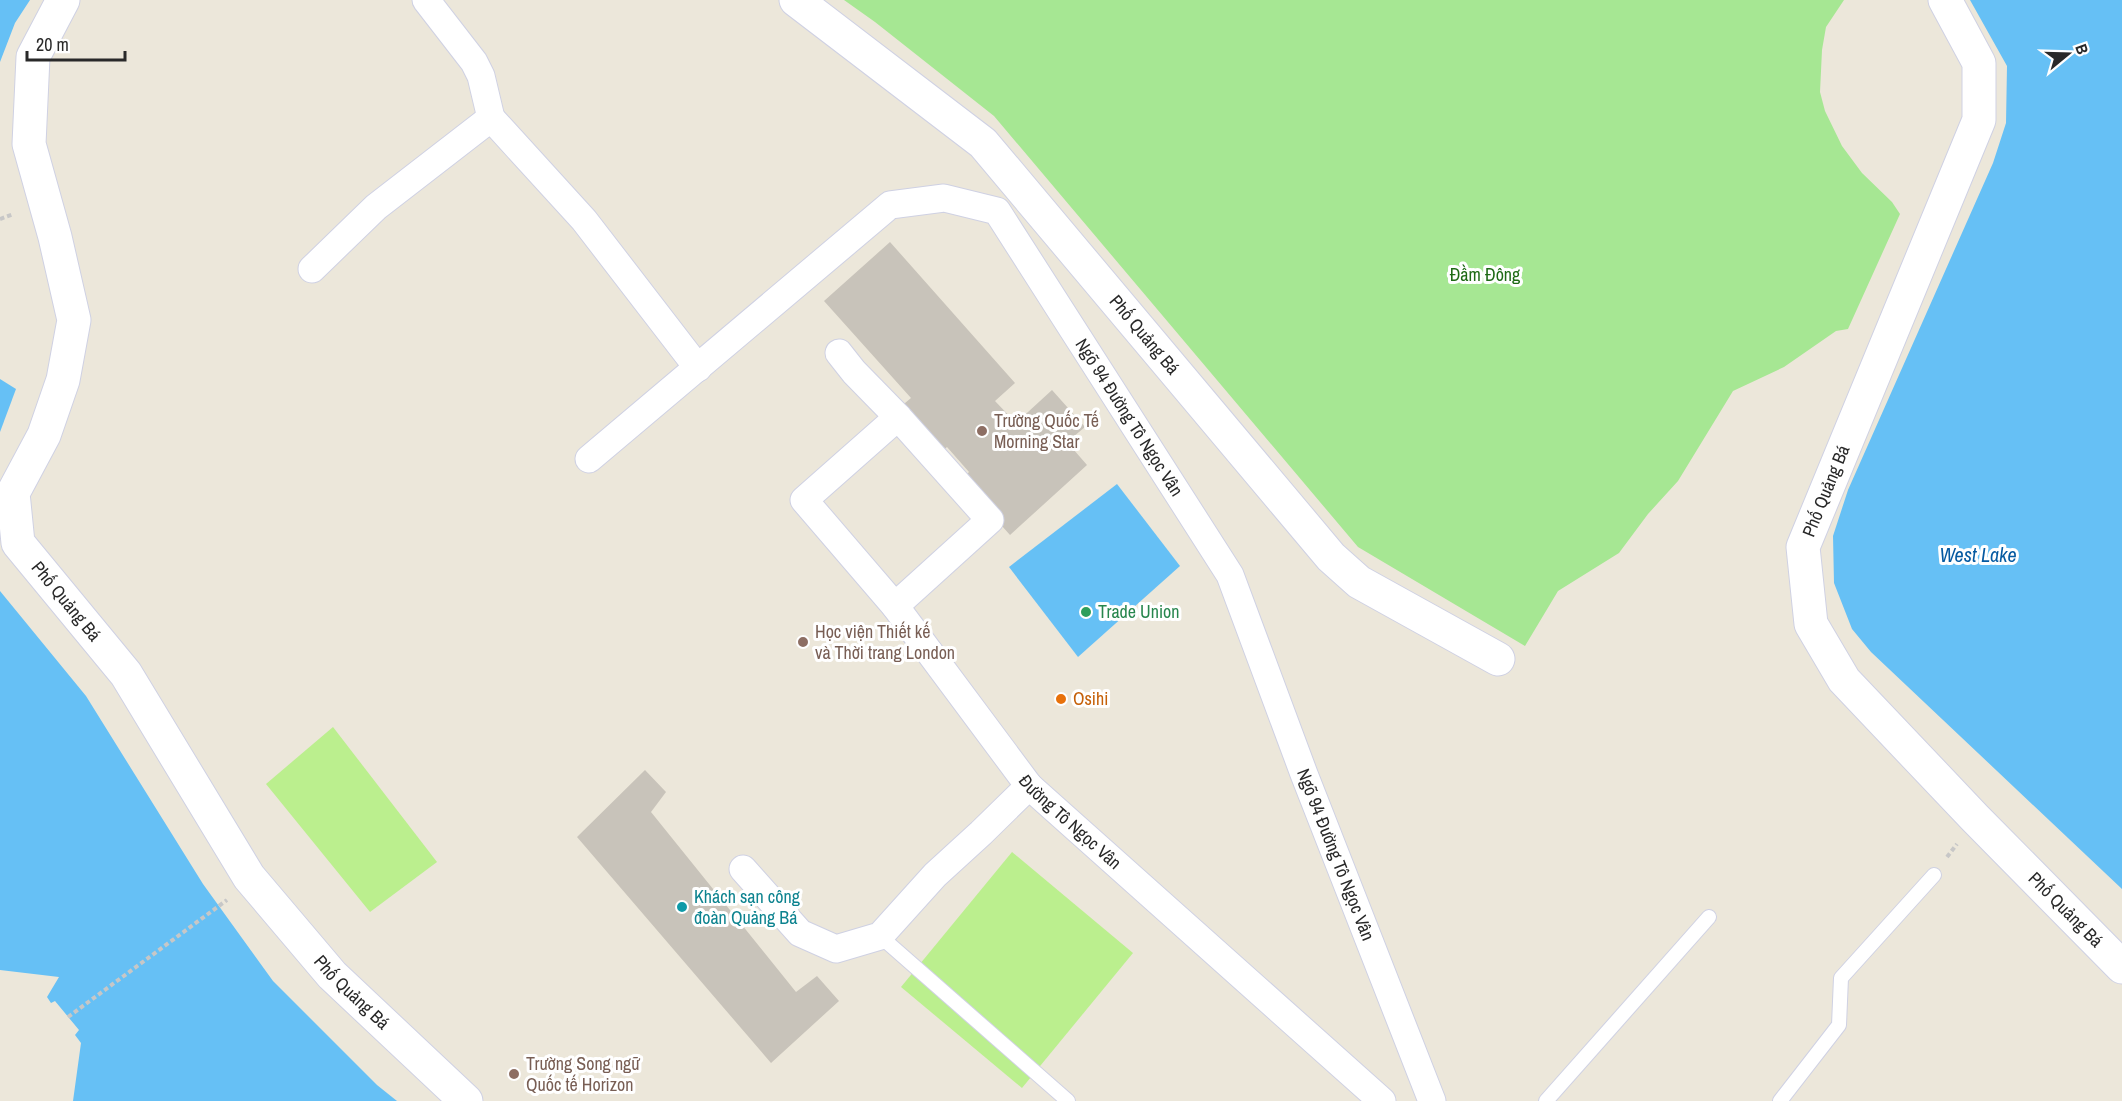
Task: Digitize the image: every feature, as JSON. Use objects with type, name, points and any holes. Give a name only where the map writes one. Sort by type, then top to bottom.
[{"type":"street","name":"Phố Quảng Bá","points":[[63,0],[33,57],[29,144],[55,237],[74,320],[63,380],[48,424],[13,493],[18,543],[126,674],[249,878],[332,975],[466,1101]]},
{"type":"street","points":[[426,0],[474,62],[481,76],[491,118],[585,220],[698,368]]},
{"type":"street","name":"Phố Quảng Bá","points":[[796,0],[984,142],[1331,557],[1359,582],[1498,659]]},
{"type":"street","name":"Phố Quảng Bá","points":[[1945,0],[1979,63],[1979,120],[1803,547],[1811,624],[1844,680],[1975,818],[2122,967]]},
{"type":"street","points":[[312,269],[376,207],[491,118]]},
{"type":"street","name":"Ngõ 94 Đường Tô Ngọc Vân","points":[[589,459],[890,205],[944,198],[997,211],[1230,575],[1304,774],[1432,1101]]},
{"type":"street","points":[[839,353],[990,520],[895,606]]},
{"type":"street","name":"Đường Tô Ngọc Vân","points":[[897,417],[804,500],[895,606],[1029,786],[1382,1101]]},
{"type":"street","points":[[743,869],[800,933],[836,949],[880,936],[935,875],[1029,786]]},
{"type":"lane","points":[[1780,1101],[1839,1025],[1841,978],[1934,875]]},
{"type":"lane","points":[[1546,1101],[1709,918]]},
{"type":"lane","points":[[880,936],[1068,1101]]},
{"type":"path","points":[[68,1017],[234,895]]},
{"type":"green space","name":"Đầm Đông","points":[[844,0],[1844,0],[1826,27],[1822,50],[1820,92],[1825,111],[1842,146],[1862,173],[1892,202],[1900,214],[1848,329],[1836,331],[1784,367],[1733,391],[1678,481],[1648,514],[1619,553],[1558,591],[1525,646],[1358,547],[994,116]]},
{"type":"green space","points":[[333,727],[437,862],[370,912],[266,784]]},
{"type":"green space","points":[[1012,852],[1133,953],[1022,1088],[901,987]]},
{"type":"water","points":[[0,0],[30,0],[15,23],[0,62]]},
{"type":"water","name":"West Lake","points":[[1970,0],[2122,0],[2122,889],[1871,652],[1852,629],[1834,583],[1833,536],[1848,490],[1993,163],[2006,123],[2007,66]]},
{"type":"water","points":[[0,379],[16,389],[0,432]]},
{"type":"water","name":"Trade Union","points":[[1117,484],[1180,566],[1078,657],[1009,567]]},
{"type":"water","points":[[0,591],[86,696],[203,884],[273,981],[377,1085],[397,1101],[0,1101]]},
{"type":"pier","points":[[0,970],[59,977],[47,997],[51,1003],[55,1001],[79,1030],[75,1035],[81,1043],[73,1101],[0,1101]]},
{"type":"building","points":[[890,242],[1015,383],[995,401],[1016,423],[1052,390],[1085,427],[1067,442],[1087,465],[1010,535],[961,480],[969,472],[947,447],[940,453],[899,408],[911,398],[824,301]]},
{"type":"building","name":"Khách sạn công đoàn Quảng Bá","points":[[645,770],[666,792],[651,812],[796,992],[817,976],[839,1001],[771,1063],[577,837]]},
{"type":"place","name":"Trường Quốc Tế Morning Star","points":[[982,431]]},
{"type":"place","name":"Trade Union","points":[[1086,612]]},
{"type":"place","name":"Học viện Thiết kế và Thời trang London","points":[[803,642]]},
{"type":"place","name":"Osihi","points":[[1061,699]]},
{"type":"place","name":"Khách sạn công đoàn Quảng Bá","points":[[682,907]]},
{"type":"place","name":"Trường Song ngữ Quốc tế Horizon","points":[[514,1074]]}]
